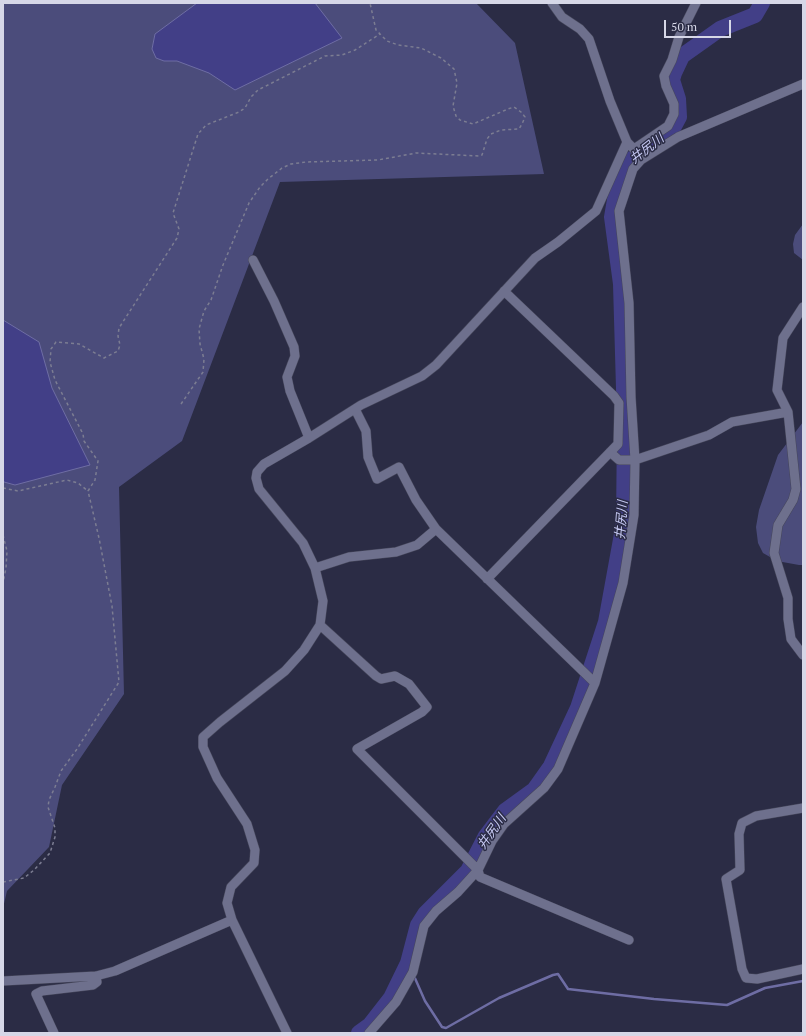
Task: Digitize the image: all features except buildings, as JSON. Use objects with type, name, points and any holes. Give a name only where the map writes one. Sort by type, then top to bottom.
[{"type":"street","points":[[552,3],[562,17],[580,30],[589,39],[610,101],[627,142],[637,154]]},
{"type":"street","points":[[369,1033],[396,1002],[413,972],[424,926],[436,911],[458,892],[478,870],[492,841],[504,824],[544,788],[558,769],[595,684],[623,583],[634,515],[635,460],[631,397],[629,303],[619,211],[637,154],[668,126],[674,114],[674,104],[666,86],[664,76],[672,60],[679,37],[696,3]]},
{"type":"street","points":[[637,154],[803,84]]},
{"type":"street","points":[[287,1033],[232,920],[227,903],[231,887],[254,862],[255,850],[247,824],[218,778],[204,747],[203,737],[285,671],[304,650],[320,624],[323,601],[315,568],[303,543],[258,489],[256,478],[257,472],[264,464],[355,409],[422,376],[436,365],[535,258],[558,242],[596,211],[627,142]]},
{"type":"street","points":[[253,260],[274,301],[294,347],[295,356],[287,377],[290,391],[309,438]]},
{"type":"street","points":[[487,579],[618,444],[619,403],[614,396],[504,291]]},
{"type":"street","points":[[803,308],[783,338],[777,390],[788,412],[796,489],[792,500],[778,525],[774,553],[788,598],[788,619],[792,639],[803,655]]},
{"type":"street","points":[[355,409],[366,431],[368,457],[378,478],[399,467],[416,500],[436,529],[595,684]]},
{"type":"street","points":[[610,452],[619,460],[635,460],[709,435],[732,422],[788,412]]},
{"type":"street","points":[[315,568],[350,557],[396,552],[417,545],[436,529]]},
{"type":"street","points":[[320,624],[376,676],[381,679],[395,676],[409,684],[427,707],[422,712],[357,749],[478,870],[480,878],[629,940]]},
{"type":"street","points":[[803,808],[756,816],[742,823],[739,834],[740,870],[726,879],[742,968],[746,978],[756,979],[803,969]]},
{"type":"street","points":[[3,981],[96,976],[115,971],[232,920]]},
{"type":"street","points":[[54,1033],[36,994],[42,991],[93,985],[97,982],[96,976]]},
{"type":"path","points":[[181,404],[203,372],[204,359],[200,344],[199,329],[204,311],[211,300],[223,265],[249,203],[260,187],[268,179],[282,168],[291,164],[306,162],[378,160],[416,153],[479,156],[482,155],[487,139],[491,134],[501,130],[519,129],[522,124],[525,117],[521,112],[514,108],[508,109],[473,124],[460,120],[456,116],[453,106],[457,83],[454,70],[442,58],[421,48],[398,45],[387,40],[376,30],[370,3]]},
{"type":"path","points":[[88,490],[95,480],[98,461],[84,441],[83,434],[55,380],[50,362],[51,349],[56,342],[79,344],[104,358],[118,351],[120,345],[118,336],[119,328],[177,238],[179,229],[173,213],[198,134],[206,125],[246,108],[251,97],[258,90],[325,56],[342,55],[355,50],[380,34]]},
{"type":"path","points":[[3,488],[18,492],[67,480],[78,483],[88,490],[112,606],[119,682],[61,771],[49,800],[48,807],[55,828],[55,837],[50,853],[24,878],[3,882]]},
{"type":"path","points":[[3,535],[7,551],[3,583]]},
{"type":"shaded area","points":[[3,3],[476,3],[515,43],[544,174],[280,182],[182,441],[119,487],[124,694],[62,785],[49,847],[7,891],[3,908]]},
{"type":"shaded area","points":[[197,3],[315,3],[342,38],[235,90],[209,73],[177,61],[164,61],[156,58],[152,49],[155,34]]},
{"type":"shaded area","points":[[803,224],[803,260],[794,253],[793,244],[795,235]]},
{"type":"shaded area","points":[[3,320],[39,342],[52,388],[90,465],[15,485],[4,482]]},
{"type":"shaded area","points":[[803,422],[803,565],[799,565],[777,561],[763,553],[758,543],[756,527],[759,510],[778,455]]},
{"type":"waterway","name":"井尻川","points":[[359,1033],[370,1025],[391,998],[408,963],[418,925],[425,914],[468,871],[486,836],[505,811],[534,790],[551,766],[578,708],[606,622],[624,523],[625,423],[621,284],[612,217],[617,188],[629,161],[672,130],[679,117],[678,99],[672,80],[682,56],[720,29],[755,15],[762,3]]},
{"type":"waterway","name":"井尻川","points":[[408,963],[411,969]]},
{"type":"waterway","points":[[414,976],[425,1001],[442,1027],[446,1028],[499,998],[558,974],[568,989],[654,999],[727,1005],[765,988],[803,981]]}]
